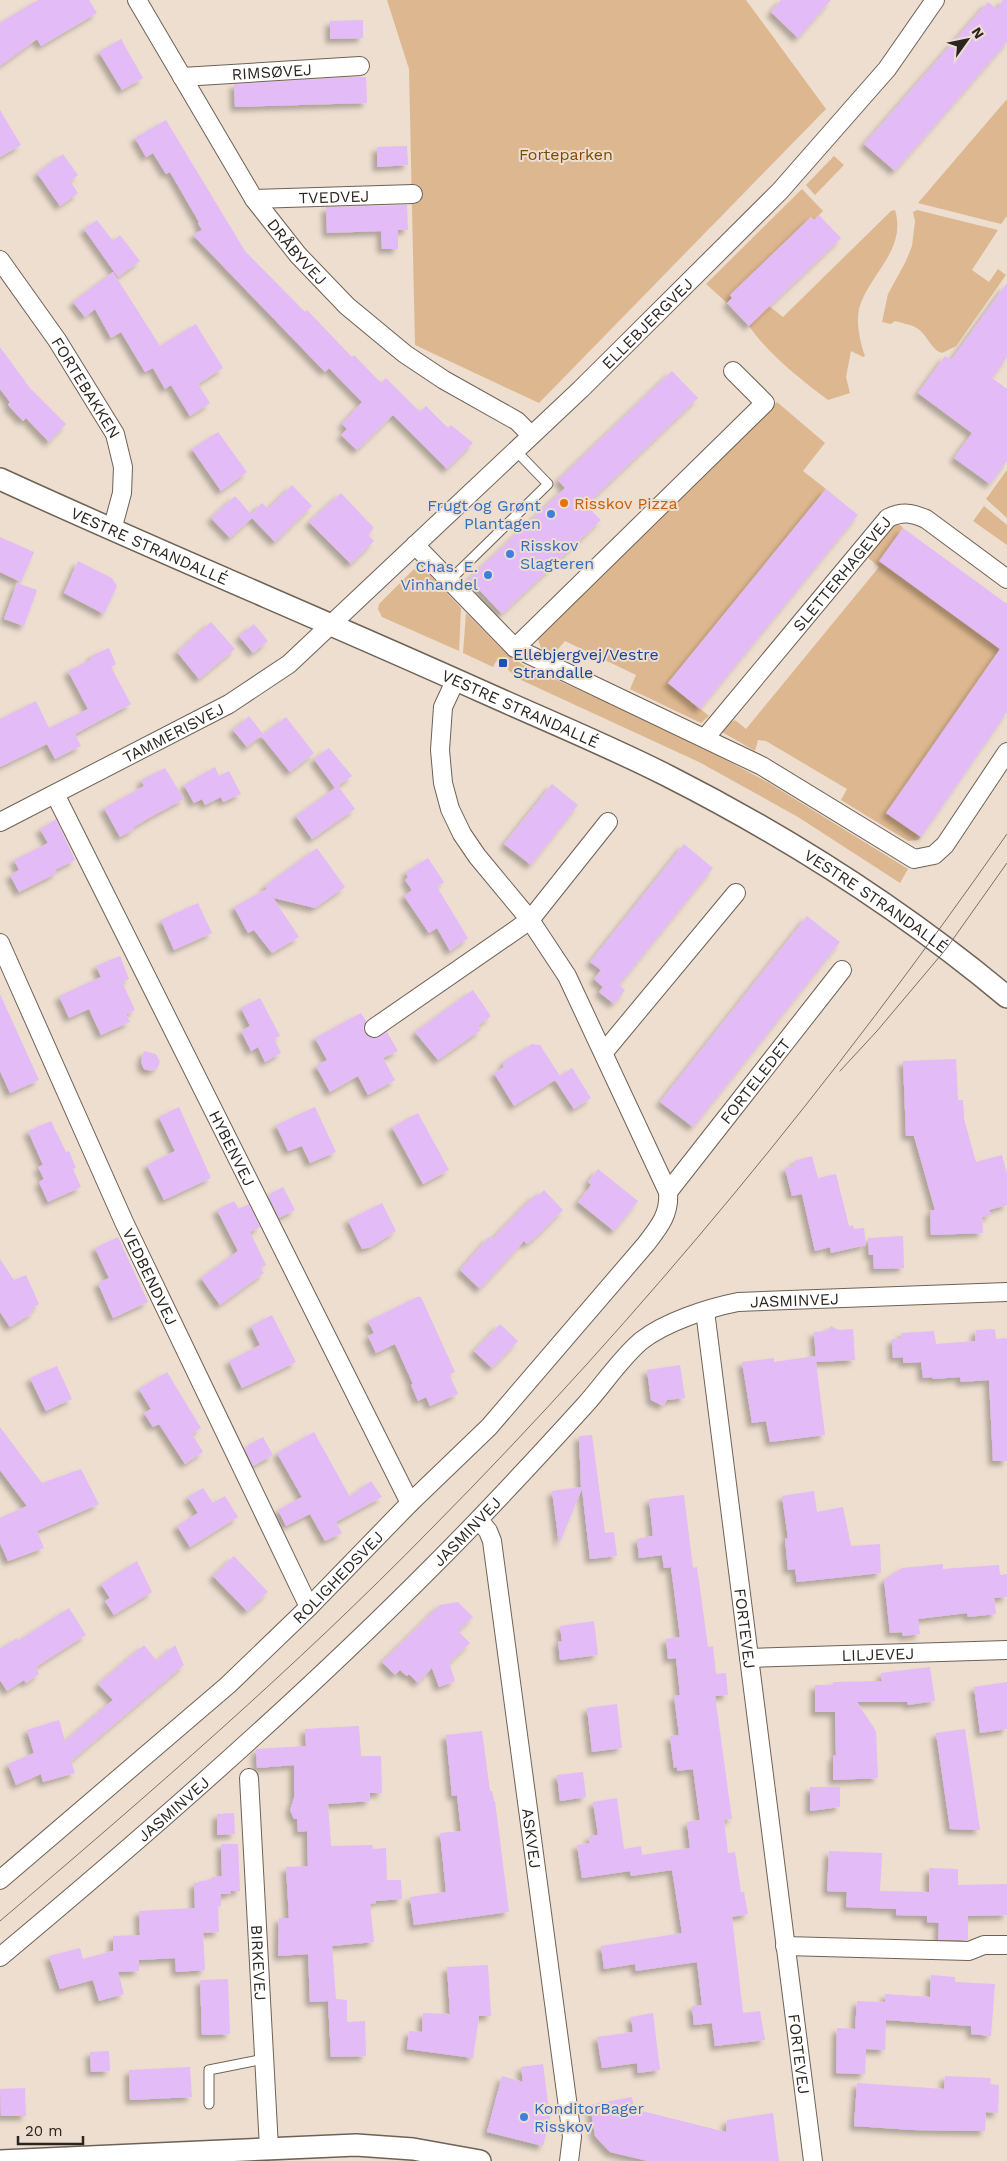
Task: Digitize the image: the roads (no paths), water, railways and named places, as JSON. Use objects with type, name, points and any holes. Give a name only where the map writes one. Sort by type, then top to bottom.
[{"type":"street","name":"DRÅBYVEJ","points":[[137,0],[254,199],[298,255],[347,306],[372,327],[444,380],[517,421],[531,435]]},
{"type":"street","name":"ELLEBJERGVEJ","points":[[332,624],[580,389],[780,191],[887,69],[935,0]]},
{"type":"street","name":"RIMSØVEJ","points":[[182,77],[360,66]]},
{"type":"street","name":"TVEDVEJ","points":[[254,199],[413,194]]},
{"type":"street","name":"FORTEBAKKEN","points":[[0,260],[57,340],[115,434],[123,466],[122,493],[112,530]]},
{"type":"street","points":[[515,648],[765,403],[733,371]]},
{"type":"street","name":"VESTRE STRANDALLÉ","points":[[0,479],[112,530],[332,624],[650,767],[752,822],[804,853],[901,916],[1007,997]]},
{"type":"street","name":"SLETTERHAGEVEJ","points":[[705,738],[888,518],[899,513],[913,513],[926,519],[1007,579]]},
{"type":"street","points":[[415,545],[515,648],[762,766],[914,859],[934,855],[945,844],[1007,752]]},
{"type":"street","name":"TAMMERISVEJ","points":[[0,822],[229,704],[289,664],[332,624]]},
{"type":"street","points":[[456,679],[444,707],[440,750],[443,782],[450,809],[462,834],[477,856],[530,920],[567,976],[668,1192]]},
{"type":"street","name":"HYBENVEJ","points":[[55,794],[410,1503]]},
{"type":"street","points":[[374,1028],[530,920],[608,822]]},
{"type":"street","points":[[604,1052],[736,893]]},
{"type":"street","name":"VEDBENDVEJ","points":[[0,943],[124,1222],[309,1607]]},
{"type":"street","name":"FORTELEDET","points":[[668,1192],[842,970]]},
{"type":"street","name":"ROLIGHEDSVEJ","points":[[0,1880],[228,1685],[489,1427],[646,1244],[665,1217],[669,1203],[668,1192]]},
{"type":"street","name":"JASMINVEJ","points":[[0,1956],[244,1747],[380,1620],[479,1520],[604,1385],[629,1352],[656,1331],[705,1311],[738,1302],[1007,1292]]},
{"type":"street","name":"FORTEVEJ","points":[[705,1311],[813,2161]]},
{"type":"street","name":"ASKVEJ","points":[[479,1520],[488,1531],[492,1541],[572,2138],[569,2161]]},
{"type":"street","name":"LILJEVEJ","points":[[749,1658],[1007,1650]]},
{"type":"street","name":"BIRKEVEJ","points":[[249,1778],[264,2059],[262,2152]]},
{"type":"street","points":[[785,1946],[969,1951],[984,1945],[1007,1945]]},
{"type":"street","points":[[0,2161],[262,2152],[356,2145],[393,2146],[475,2160]]},
{"type":"lane","points":[[449,581],[548,484],[515,450]]},
{"type":"lane","points":[[208,2104],[209,2070],[264,2059]]},
{"type":"tram line","points":[[0,1921],[166,1778],[274,1681],[380,1581],[510,1448],[661,1280],[734,1194],[874,1017],[942,926],[1007,834]]},
{"type":"tram line","points":[[840,1071],[877,1031],[946,949],[1007,863]]},
{"type":"place","name":"Risskov Pizza","points":[[564,503]]},
{"type":"place","name":"Frugt og Grønt Plantagen","points":[[551,514]]},
{"type":"place","name":"Risskov Slagteren","points":[[510,554]]},
{"type":"place","name":"Chas. E. Vinhandel","points":[[488,575]]},
{"type":"place","name":"Ellebjergvej/Vestre Strandalle","points":[[503,663]]},
{"type":"place","name":"KonditorBager Risskov","points":[[524,2117]]},
{"type":"park label","name":"Forteparken","points":[[566,154]]}]
